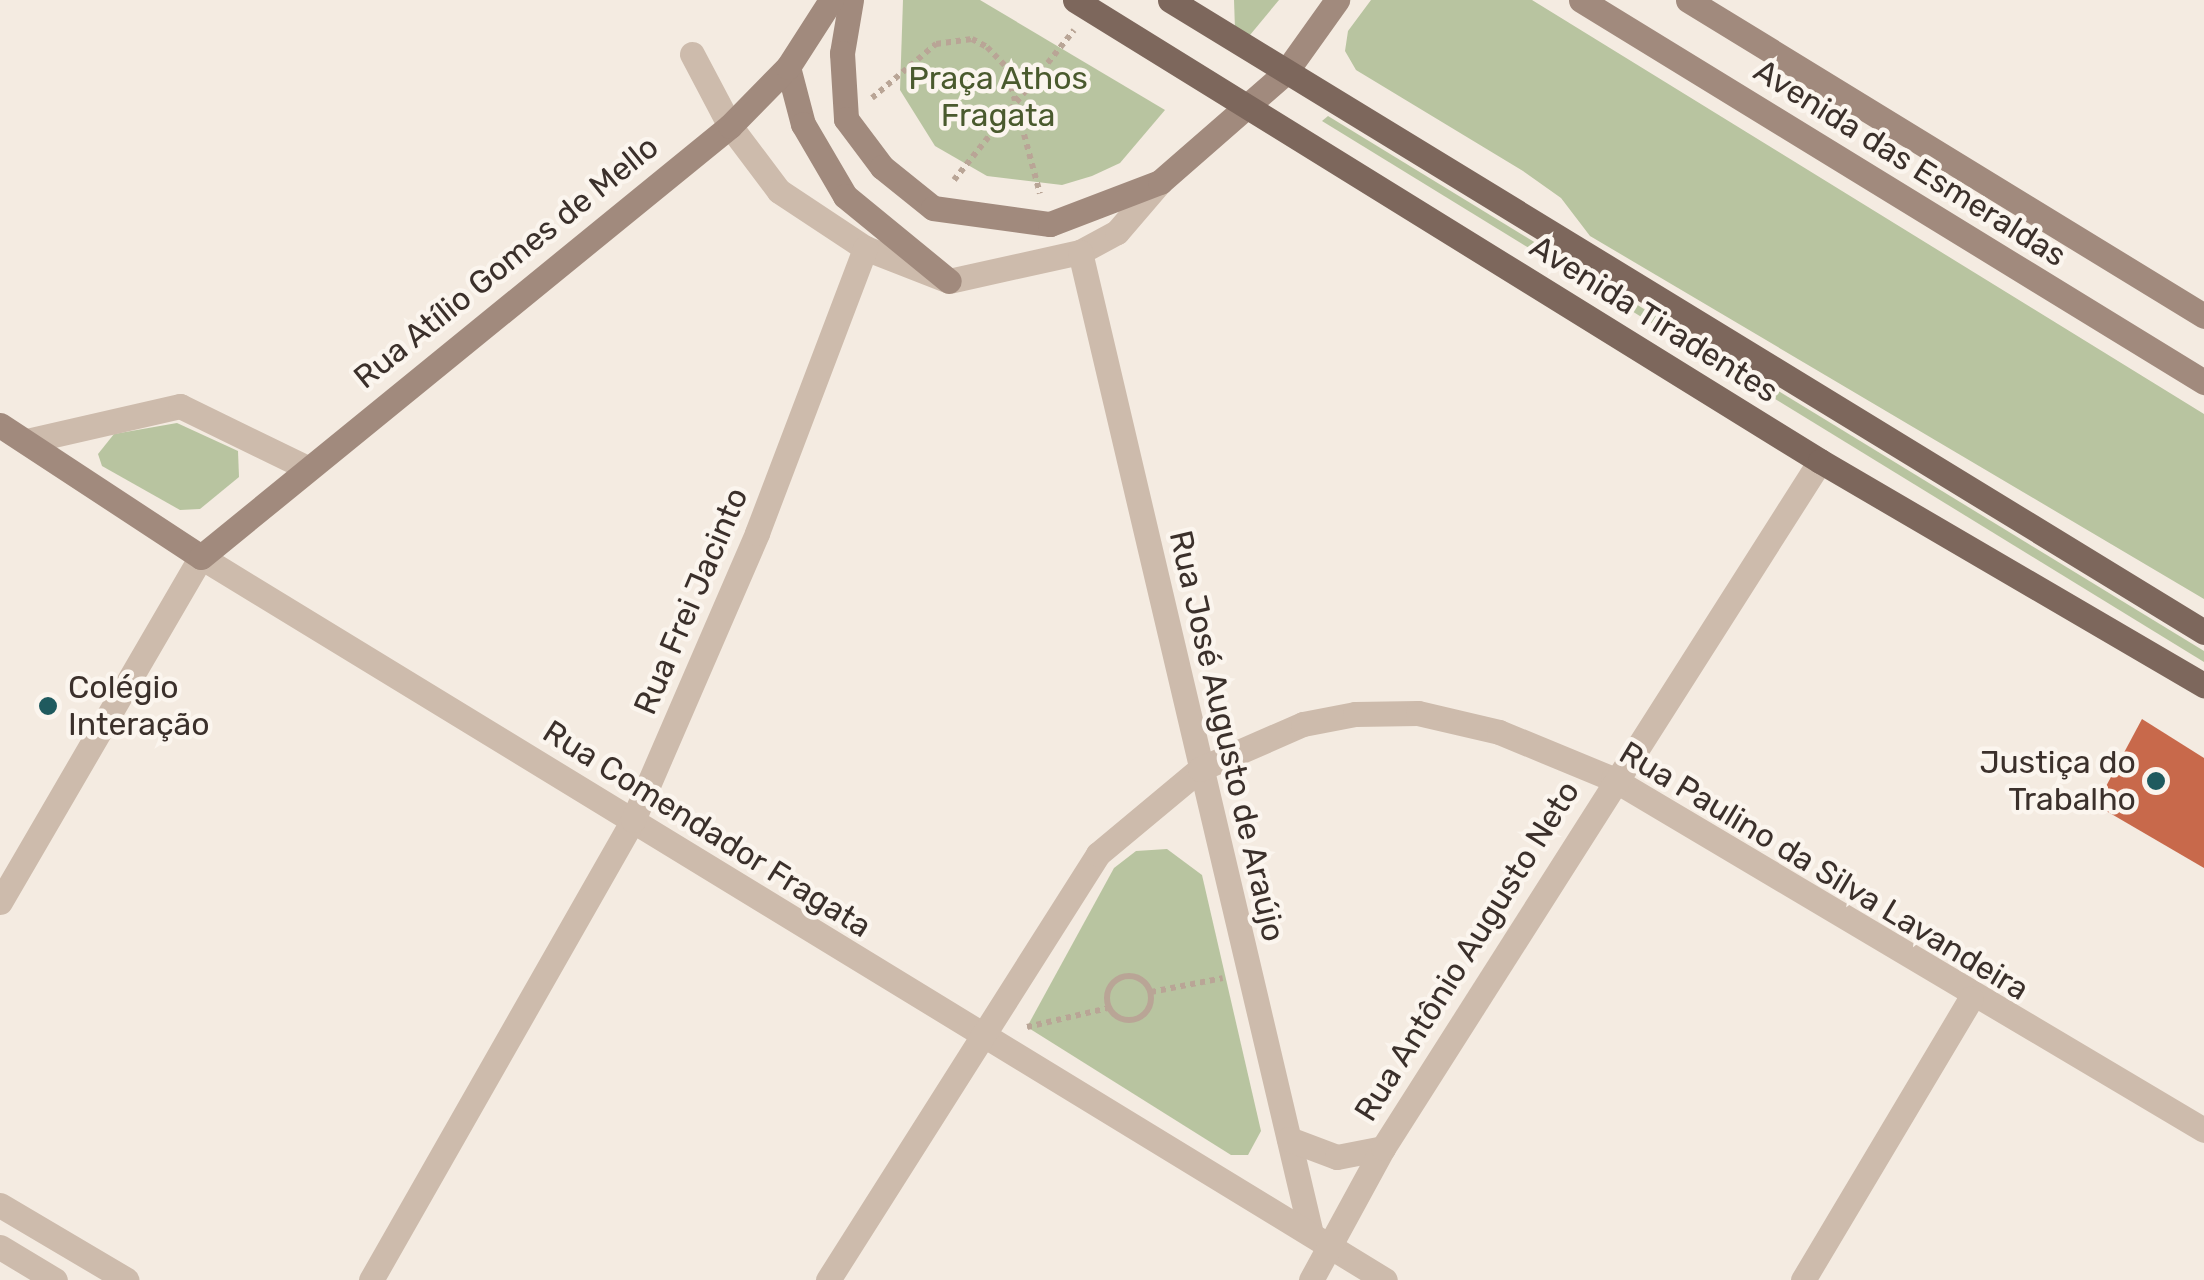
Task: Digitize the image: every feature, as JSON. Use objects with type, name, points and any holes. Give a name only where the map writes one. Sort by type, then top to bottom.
[{"type":"main road","name":"Rua Atílio Gomes de Mello","points":[[201,557],[303,466],[730,126],[788,67],[831,0]]},
{"type":"main road","points":[[851,0],[842,54],[846,119],[882,167],[933,208],[1050,224],[1160,182],[1285,73],[1337,0]]},
{"type":"main road","name":"Avenida Tiradentes","points":[[1170,0],[2204,632]]},
{"type":"main road","name":"Avenida das Esmeraldas","points":[[1581,0],[2204,382]]},
{"type":"main road","name":"Avenida das Esmeraldas","points":[[1688,0],[2204,316]]},
{"type":"main road","name":"Avenida Tiradentes","points":[[1083,5],[1820,460],[2204,685]]},
{"type":"main road","points":[[788,67],[804,124],[845,196],[949,281]]},
{"type":"main road","name":"Rua Comendador Fragata","points":[[0,425],[201,557]]},
{"type":"street","points":[[692,54],[730,126],[779,191],[865,248],[949,281],[1080,252],[1118,232],[1160,182]]},
{"type":"street","name":"Rua Frei Jacinto","points":[[371,1280],[632,820],[757,534],[865,248]]},
{"type":"street","name":"Rua José Augusto de Araújo","points":[[1080,252],[1289,1138],[1321,1240]]},
{"type":"street","points":[[27,442],[180,406],[303,466]]},
{"type":"street","name":"Rua Antônio Augusto Neto","points":[[1312,1280],[1321,1240],[1383,1148],[1612,779],[1820,460]]},
{"type":"street","points":[[0,902],[201,557]]},
{"type":"street","name":"Rua Comendador Fragata","points":[[201,557],[980,1038],[1386,1280]]},
{"type":"street","name":"Rua Paulino da Silva Lavandeira","points":[[828,1280],[1098,854],[1200,769],[1303,724],[1418,713],[1499,732],[1612,779],[1970,998],[2204,1130]]},
{"type":"street","points":[[1803,1280],[1970,998]]},
{"type":"street","points":[[1289,1138],[1337,1157],[1383,1148]]},
{"type":"street","points":[[0,1205],[127,1280]]},
{"type":"street","points":[[0,1247],[55,1280]]},
{"type":"path","points":[[933,208],[1083,5]]},
{"type":"path","points":[[846,119],[936,44],[955,38],[987,47],[1006,68],[1010,105],[1050,224]]},
{"type":"path","points":[[1151,992],[1249,973]]},
{"type":"path","points":[[1129,974],[1151,992],[1142,1016],[1117,1017],[1108,1008],[1106,992],[1129,974]]},
{"type":"path","points":[[980,1038],[1108,1008]]},
{"type":"green space","name":"Praça Athos Fragata","points":[[903,0],[980,0],[1165,110],[1120,163],[1092,176],[1062,185],[987,176],[935,146],[900,90]]},
{"type":"green space","points":[[1234,0],[1279,0],[1250,35],[1235,29]]},
{"type":"green space","points":[[1371,0],[1532,0],[2204,414],[2204,599],[1590,236],[1561,198],[1523,171],[1356,70],[1345,51],[1348,31]]},
{"type":"green space","points":[[1328,116],[2204,651],[2204,662],[1322,121]]},
{"type":"green space","points":[[177,423],[238,451],[239,477],[200,509],[180,510],[102,466],[98,454],[114,434]]},
{"type":"green space","points":[[1167,849],[1202,875],[1261,1131],[1248,1155],[1231,1155],[1027,1027],[1114,868],[1136,851]]},
{"type":"building","name":"Justiça do Trabalho","points":[[2142,719],[2204,758],[2204,868],[2096,805]]},
{"type":"place","name":"Colégio Interação","points":[[48,706]]},
{"type":"place","name":"Justiça do Trabalho","points":[[2156,781]]}]
